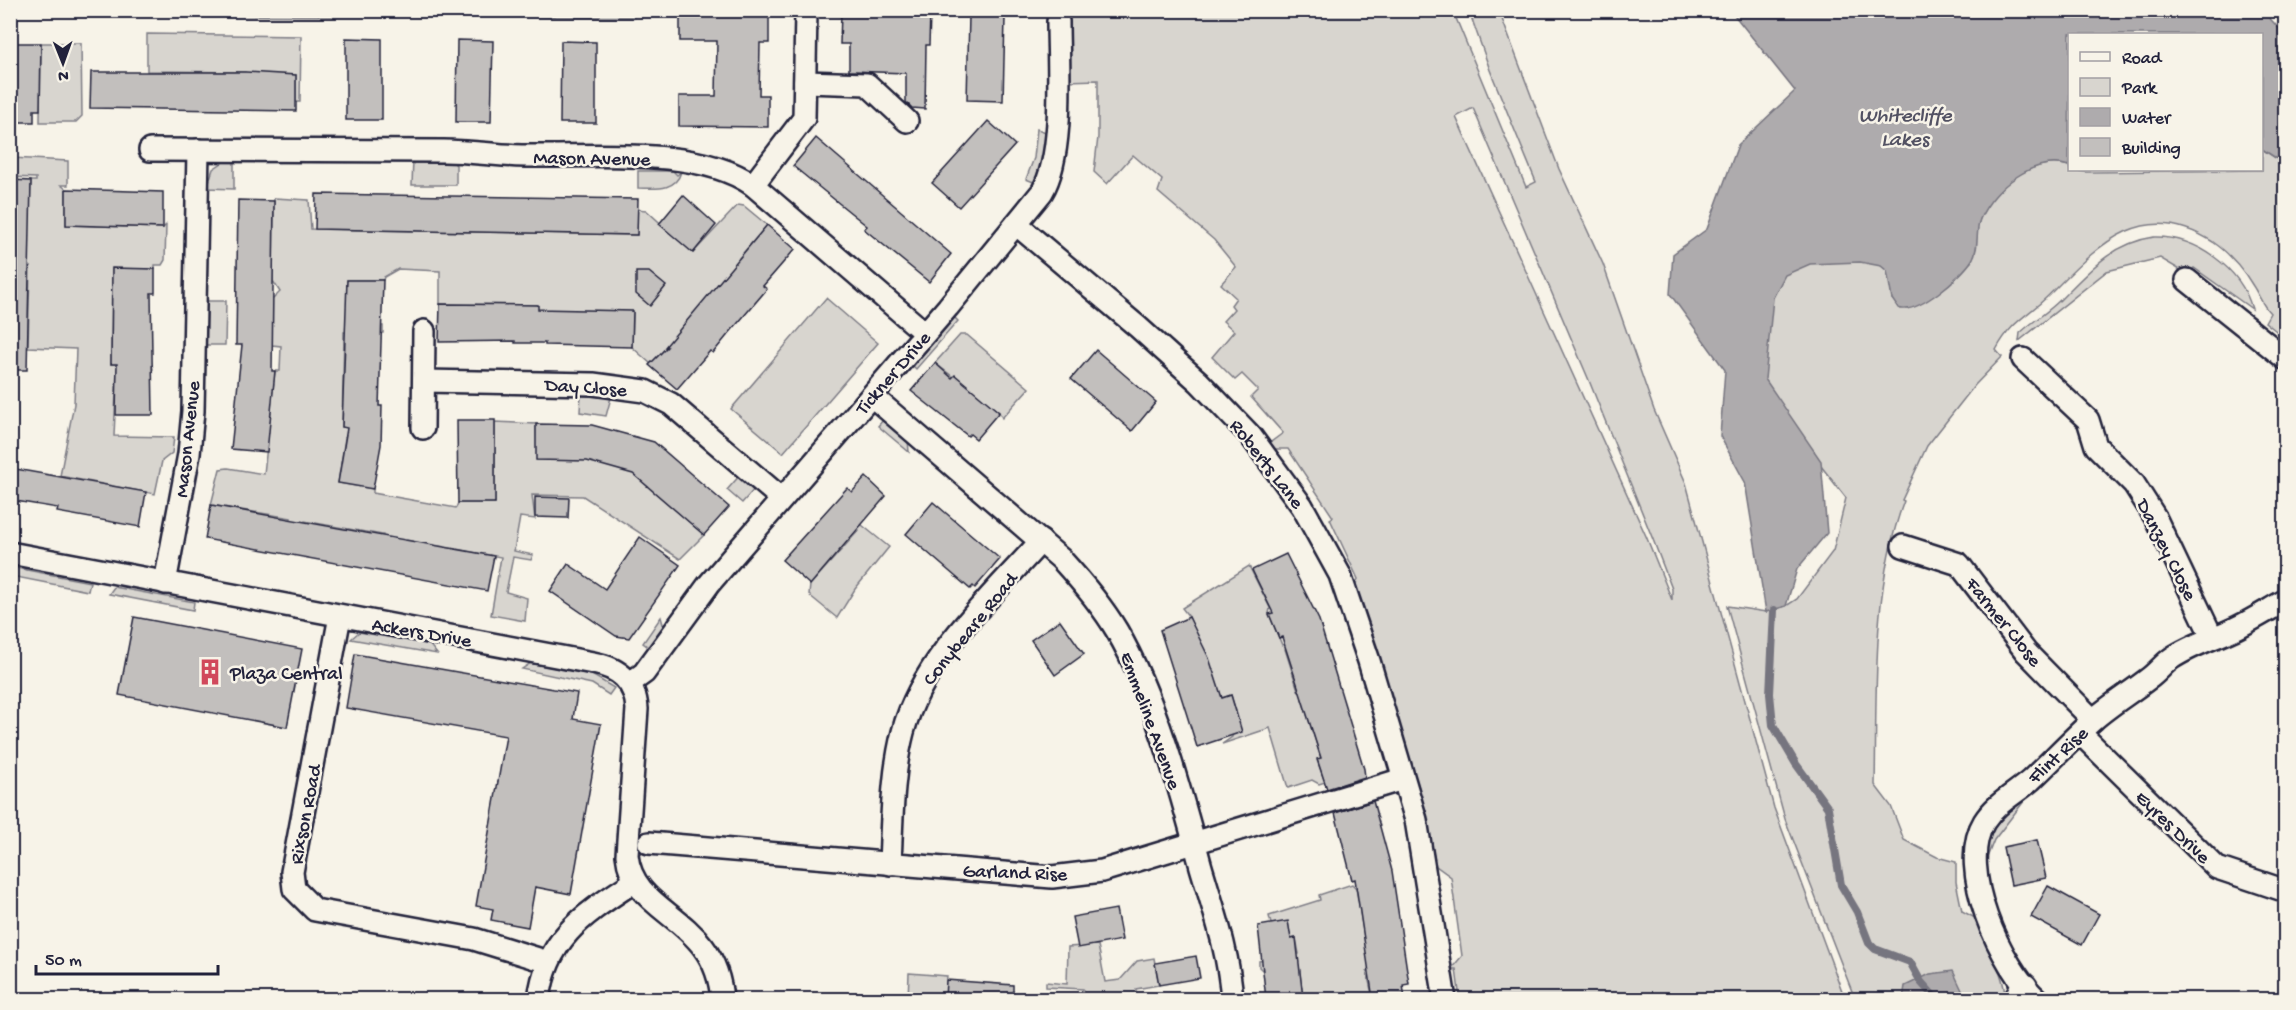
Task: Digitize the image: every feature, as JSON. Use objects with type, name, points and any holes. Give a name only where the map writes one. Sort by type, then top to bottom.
[{"type":"street","points":[[753,185],[803,121],[806,12]]},
{"type":"street","name":"Tickner Drive","points":[[630,683],[644,673],[696,600],[1017,225],[1045,188],[1054,158],[1058,21]]},
{"type":"street","points":[[805,82],[867,84],[907,121]]},
{"type":"street","name":"Mason Avenue","points":[[150,150],[444,151],[481,155],[660,158],[713,165],[753,185],[925,333]]},
{"type":"street","name":"Mason Avenue","points":[[165,583],[189,454],[193,411],[198,150]]},
{"type":"street","name":"Roberts Lane","points":[[1017,225],[1118,309],[1199,382],[1250,435],[1302,506],[1340,574],[1369,661],[1422,851],[1445,999]]},
{"type":"street","points":[[2187,280],[2286,359]]},
{"type":"street","points":[[423,428],[424,331]]},
{"type":"street","name":"Danzey Close","points":[[2024,359],[2088,420],[2096,446],[2133,484],[2155,517],[2212,637]]},
{"type":"street","name":"Day Close","points":[[424,381],[593,384],[645,391],[671,404],[782,499]]},
{"type":"street","name":"Emmeline Avenue","points":[[872,396],[1041,541],[1087,588],[1128,651],[1151,705],[1221,929],[1232,999]]},
{"type":"street","name":"Conybeare Road","points":[[890,864],[898,759],[904,729],[920,686],[951,644],[1041,541]]},
{"type":"street","name":"Farmer Close","points":[[1903,546],[1959,564],[2026,652],[2087,726]]},
{"type":"street","name":"Ackers Drive","points":[[10,553],[602,664],[624,676],[630,683]]},
{"type":"street","name":"Flint Rise","points":[[2026,995],[2000,951],[1987,917],[1976,860],[1979,832],[2000,802],[2031,779],[2087,726],[2169,660],[2212,637],[2237,628],[2286,600]]},
{"type":"street","name":"Rixson Road","points":[[340,616],[292,872],[294,889],[315,910],[474,939],[548,962]]},
{"type":"street","points":[[630,683],[637,704],[637,717],[627,855],[635,881],[645,894],[692,932],[705,946],[717,971],[722,999]]},
{"type":"street","name":"Eyres Drive","points":[[2087,726],[2217,868],[2286,891]]},
{"type":"street","name":"Garland Rise","points":[[649,843],[1052,877],[1102,871],[1403,779]]},
{"type":"street","points":[[539,999],[548,962],[577,921],[635,881]]},
{"type":"green space","points":[[36,11],[641,11],[633,17],[592,17],[163,15]]},
{"type":"green space","points":[[1073,11],[1453,11],[1526,187],[1536,182],[1490,70],[1469,11],[1499,11],[1559,169],[1603,264],[1654,410],[1686,483],[1774,808],[1845,999],[1458,999],[1455,993],[1459,992],[1456,969],[1451,969],[1462,956],[1451,877],[1436,866],[1419,788],[1353,590],[1358,579],[1330,519],[1333,517],[1288,449],[1270,449],[1267,445],[1283,433],[1251,397],[1258,390],[1242,374],[1235,380],[1212,357],[1234,331],[1223,321],[1234,309],[1231,305],[1236,298],[1221,284],[1236,267],[1214,240],[1158,192],[1162,180],[1133,155],[1107,184],[1094,172],[1098,137],[1098,80],[1067,81],[1067,14]],"holes":[[[1473,108],[1588,378],[1672,589],[1672,600],[1646,536],[1456,117]]]},
{"type":"green space","points":[[147,34],[301,36],[300,102],[296,102],[296,75],[250,74],[245,109],[245,72],[147,71]]},
{"type":"green space","points":[[41,43],[81,43],[82,116],[76,122],[40,122]]},
{"type":"green space","points":[[1941,105],[1890,270],[1892,299],[1907,309],[1971,262],[1979,221],[1985,209],[2004,186],[2028,170],[2042,165],[2056,164],[2068,166],[2068,171],[2087,172],[2263,171],[2263,150],[2285,164],[2285,338],[2265,322],[2270,313],[2245,274],[2230,256],[2213,242],[2188,229],[2164,224],[2143,226],[2122,233],[2085,260],[2008,332],[1996,350],[2002,357],[1975,385],[1927,446],[1902,500],[1904,501],[1893,535],[1886,569],[1881,605],[1876,677],[1875,785],[1891,806],[1904,840],[1937,857],[1956,862],[1956,882],[1962,911],[1977,919],[2002,978],[2005,999],[1855,999],[1785,819],[1727,606],[1766,612],[1786,606],[1797,599],[1833,551],[1846,498],[1683,290]]},
{"type":"green space","points":[[1037,129],[1046,132],[1043,160],[1036,183],[1026,179],[1034,158]]},
{"type":"green space","points":[[11,158],[68,161],[68,185],[61,185],[66,189],[66,225],[163,228],[166,225],[165,260],[162,265],[155,265],[155,269],[112,269],[111,364],[152,364],[153,369],[117,369],[114,436],[174,437],[172,453],[162,461],[155,494],[60,476],[74,404],[76,349],[28,347],[30,266],[11,265],[30,201],[31,181],[36,181],[36,178],[11,177]]},
{"type":"green space","points":[[450,159],[456,165],[456,185],[412,185],[413,160]]},
{"type":"green space","points":[[225,161],[234,161],[234,189],[207,188],[213,169]]},
{"type":"green space","points":[[638,171],[673,171],[677,175],[681,172],[674,183],[669,186],[638,188]]},
{"type":"green space","points":[[274,198],[309,200],[311,229],[637,235],[637,209],[646,210],[693,253],[738,205],[744,206],[767,225],[739,258],[743,262],[651,364],[632,347],[633,312],[537,316],[537,305],[440,304],[440,271],[398,269],[384,277],[383,280],[347,280],[347,325],[383,326],[383,333],[344,332],[342,427],[357,428],[345,438],[338,483],[373,489],[373,493],[456,508],[458,503],[495,503],[495,422],[536,424],[537,460],[582,460],[582,434],[635,474],[704,535],[680,559],[583,496],[532,495],[535,519],[520,517],[514,551],[533,555],[531,560],[513,557],[506,592],[527,598],[525,621],[491,615],[501,557],[407,540],[404,554],[379,559],[383,535],[305,521],[303,530],[290,528],[291,518],[211,505],[220,469],[228,468],[264,474],[275,371],[280,371],[281,346],[272,345],[272,300],[280,292],[273,281]]},
{"type":"green space","points":[[2154,237],[2185,242],[2215,257],[2238,280],[2252,309],[2194,268],[2187,274],[2160,258],[2107,271],[2019,341],[2020,333],[2102,260],[2126,245]]},
{"type":"green space","points":[[826,298],[878,343],[783,453],[731,409]]},
{"type":"green space","points":[[206,301],[226,301],[225,345],[206,345]]},
{"type":"green space","points":[[953,316],[958,321],[916,369],[911,364]]},
{"type":"green space","points":[[960,335],[967,335],[1029,388],[1002,418],[999,412],[935,363]]},
{"type":"green space","points":[[581,393],[612,394],[606,416],[580,412]]},
{"type":"green space","points":[[883,420],[908,440],[909,452],[878,426]]},
{"type":"green space","points":[[741,474],[756,487],[742,503],[727,490]]},
{"type":"green space","points":[[857,521],[889,547],[855,589],[837,618],[809,595],[810,585],[859,530],[853,525]]},
{"type":"green space","points":[[1249,566],[1270,608],[1269,614],[1282,645],[1306,636],[1285,649],[1298,690],[1305,694],[1302,699],[1321,758],[1317,760],[1325,782],[1319,784],[1312,780],[1288,788],[1270,728],[1222,744],[1232,737],[1236,711],[1231,695],[1222,698],[1189,617],[1182,608]]},
{"type":"green space","points":[[11,567],[90,582],[88,591],[11,576]]},
{"type":"green space","points":[[114,587],[194,602],[193,610],[109,594]]},
{"type":"green space","points":[[661,617],[664,628],[651,649],[643,643]]},
{"type":"green space","points":[[359,632],[429,644],[437,654],[351,639]]},
{"type":"green space","points":[[531,663],[592,675],[614,688],[609,695],[592,684],[522,669]]},
{"type":"green space","points":[[2035,787],[1994,840],[1986,860],[1995,826],[2008,810]]},
{"type":"green space","points":[[1352,884],[1356,888],[1369,967],[1367,972],[1373,999],[1292,999],[1303,998],[1299,965],[1262,970],[1259,967],[1259,961],[1299,954],[1296,938],[1291,939],[1288,922],[1271,924],[1269,916],[1320,900],[1319,895]]},
{"type":"green space","points":[[1098,945],[1105,982],[1120,980],[1137,961],[1154,958],[1159,985],[1136,989],[1136,1000],[1082,999],[1083,989],[1046,987],[1046,982],[1067,984],[1068,947]]},
{"type":"green space","points":[[909,973],[947,976],[945,999],[908,1000]]},
{"type":"water","name":"Whitecliffe Lakes","points":[[1731,11],[2263,11],[2285,35],[2285,164],[2263,150],[2263,33],[2068,33],[2068,166],[2042,165],[2029,170],[2005,186],[1986,207],[1980,219],[1976,250],[1972,260],[1949,284],[1927,301],[1906,309],[1898,308],[1892,299],[1887,271],[1881,266],[1860,262],[1810,264],[1785,275],[1773,298],[1765,379],[1821,461],[1827,533],[1797,569],[1786,606],[1766,612],[1745,482],[1720,436],[1725,370],[1670,294],[1673,254],[1707,229],[1738,145],[1795,91]]},
{"type":"water","points":[[1953,971],[1966,999],[1903,999],[1905,986],[1930,974]]},
{"type":"building","points":[[680,10],[769,11],[769,43],[760,43],[759,95],[768,95],[768,127],[679,126],[679,96],[716,96],[717,41],[680,41]]},
{"type":"building","points":[[841,13],[930,14],[929,45],[926,45],[925,109],[912,108],[906,102],[906,73],[849,71],[849,44],[840,44]]},
{"type":"building","points":[[969,16],[1005,17],[1003,101],[967,100]]},
{"type":"building","points":[[346,38],[382,39],[382,120],[346,120]]},
{"type":"building","points":[[457,40],[493,41],[491,122],[456,122]]},
{"type":"building","points":[[561,41],[596,42],[596,123],[560,123]]},
{"type":"building","points":[[10,43],[41,43],[40,110],[34,110],[34,122],[10,122]]},
{"type":"building","points":[[91,72],[246,72],[296,75],[296,111],[90,108]]},
{"type":"building","points":[[988,121],[1015,145],[959,207],[932,183]]},
{"type":"building","points":[[816,138],[951,254],[929,282],[864,229],[867,226],[793,166]]},
{"type":"building","points":[[10,180],[31,181],[27,370],[10,370]]},
{"type":"building","points":[[66,189],[163,192],[163,228],[66,225]]},
{"type":"building","points":[[316,194],[638,199],[637,235],[315,229]]},
{"type":"building","points":[[683,195],[716,225],[693,253],[659,224]]},
{"type":"building","points":[[238,200],[274,201],[272,371],[275,371],[267,452],[231,449],[242,345],[236,345]]},
{"type":"building","points":[[767,225],[795,249],[763,286],[767,289],[713,353],[710,351],[677,389],[649,365],[667,347],[665,347]]},
{"type":"building","points":[[112,268],[155,269],[155,293],[151,293],[153,415],[116,415],[117,364],[111,364]]},
{"type":"building","points":[[636,272],[649,272],[666,286],[650,306],[636,294]]},
{"type":"building","points":[[347,280],[383,280],[379,406],[382,406],[381,445],[373,489],[338,483],[347,428],[342,427]]},
{"type":"building","points":[[440,304],[538,305],[538,309],[633,311],[632,347],[545,345],[545,343],[515,343],[515,341],[439,342]]},
{"type":"building","points":[[1096,350],[1156,402],[1132,431],[1071,379]]},
{"type":"building","points":[[935,363],[952,378],[955,375],[999,412],[976,439],[970,434],[968,436],[911,391]]},
{"type":"building","points":[[457,420],[495,420],[495,503],[458,503]]},
{"type":"building","points":[[536,424],[592,425],[654,442],[729,507],[704,535],[633,474],[587,461],[536,460]]},
{"type":"building","points":[[10,468],[146,492],[140,527],[57,512],[58,508],[10,500]]},
{"type":"building","points":[[866,477],[886,496],[810,585],[782,560],[847,488],[852,492]]},
{"type":"building","points":[[535,497],[569,498],[568,518],[535,517]]},
{"type":"building","points":[[933,502],[1000,559],[975,588],[973,586],[970,589],[906,534]]},
{"type":"building","points":[[211,505],[494,556],[487,591],[205,539]]},
{"type":"building","points":[[640,537],[680,565],[629,638],[616,636],[550,591],[568,564],[605,589]]},
{"type":"building","points":[[1286,554],[1319,620],[1364,769],[1365,777],[1327,789],[1317,759],[1321,758],[1282,637],[1279,638],[1269,614],[1273,613],[1252,570]]},
{"type":"building","name":"Plaza Central","points":[[134,617],[302,649],[287,727],[119,695]]},
{"type":"building","points":[[1189,617],[1209,658],[1222,698],[1231,695],[1242,732],[1197,747],[1160,630]]},
{"type":"building","points":[[1060,620],[1084,654],[1055,675],[1031,640]]},
{"type":"building","points":[[355,654],[577,693],[573,719],[601,724],[571,894],[535,887],[528,927],[491,920],[493,909],[476,906],[506,736],[346,708]]},
{"type":"building","points":[[1373,801],[1392,871],[1409,984],[1403,985],[1405,999],[1373,999],[1355,879],[1352,880],[1335,813]]},
{"type":"building","points":[[2037,840],[2046,878],[2011,885],[2003,847]]},
{"type":"building","points":[[2048,886],[2099,914],[2082,945],[2031,917]]},
{"type":"building","points":[[1116,909],[1122,940],[1078,948],[1072,917]]},
{"type":"building","points":[[1288,921],[1291,939],[1296,938],[1303,998],[1266,999],[1258,926]]},
{"type":"building","points":[[1196,956],[1200,978],[1159,985],[1155,963]]},
{"type":"building","points":[[946,980],[1013,985],[1013,999],[945,999]]},
{"type":"waterway","points":[[1774,610],[1770,694],[1773,725],[1796,764],[1828,808],[1841,885],[1857,912],[1869,943],[1875,949],[1910,962],[1921,982],[1937,1000]]},
{"type":"place","name":"Plaza Central","points":[[210,672]]}]
